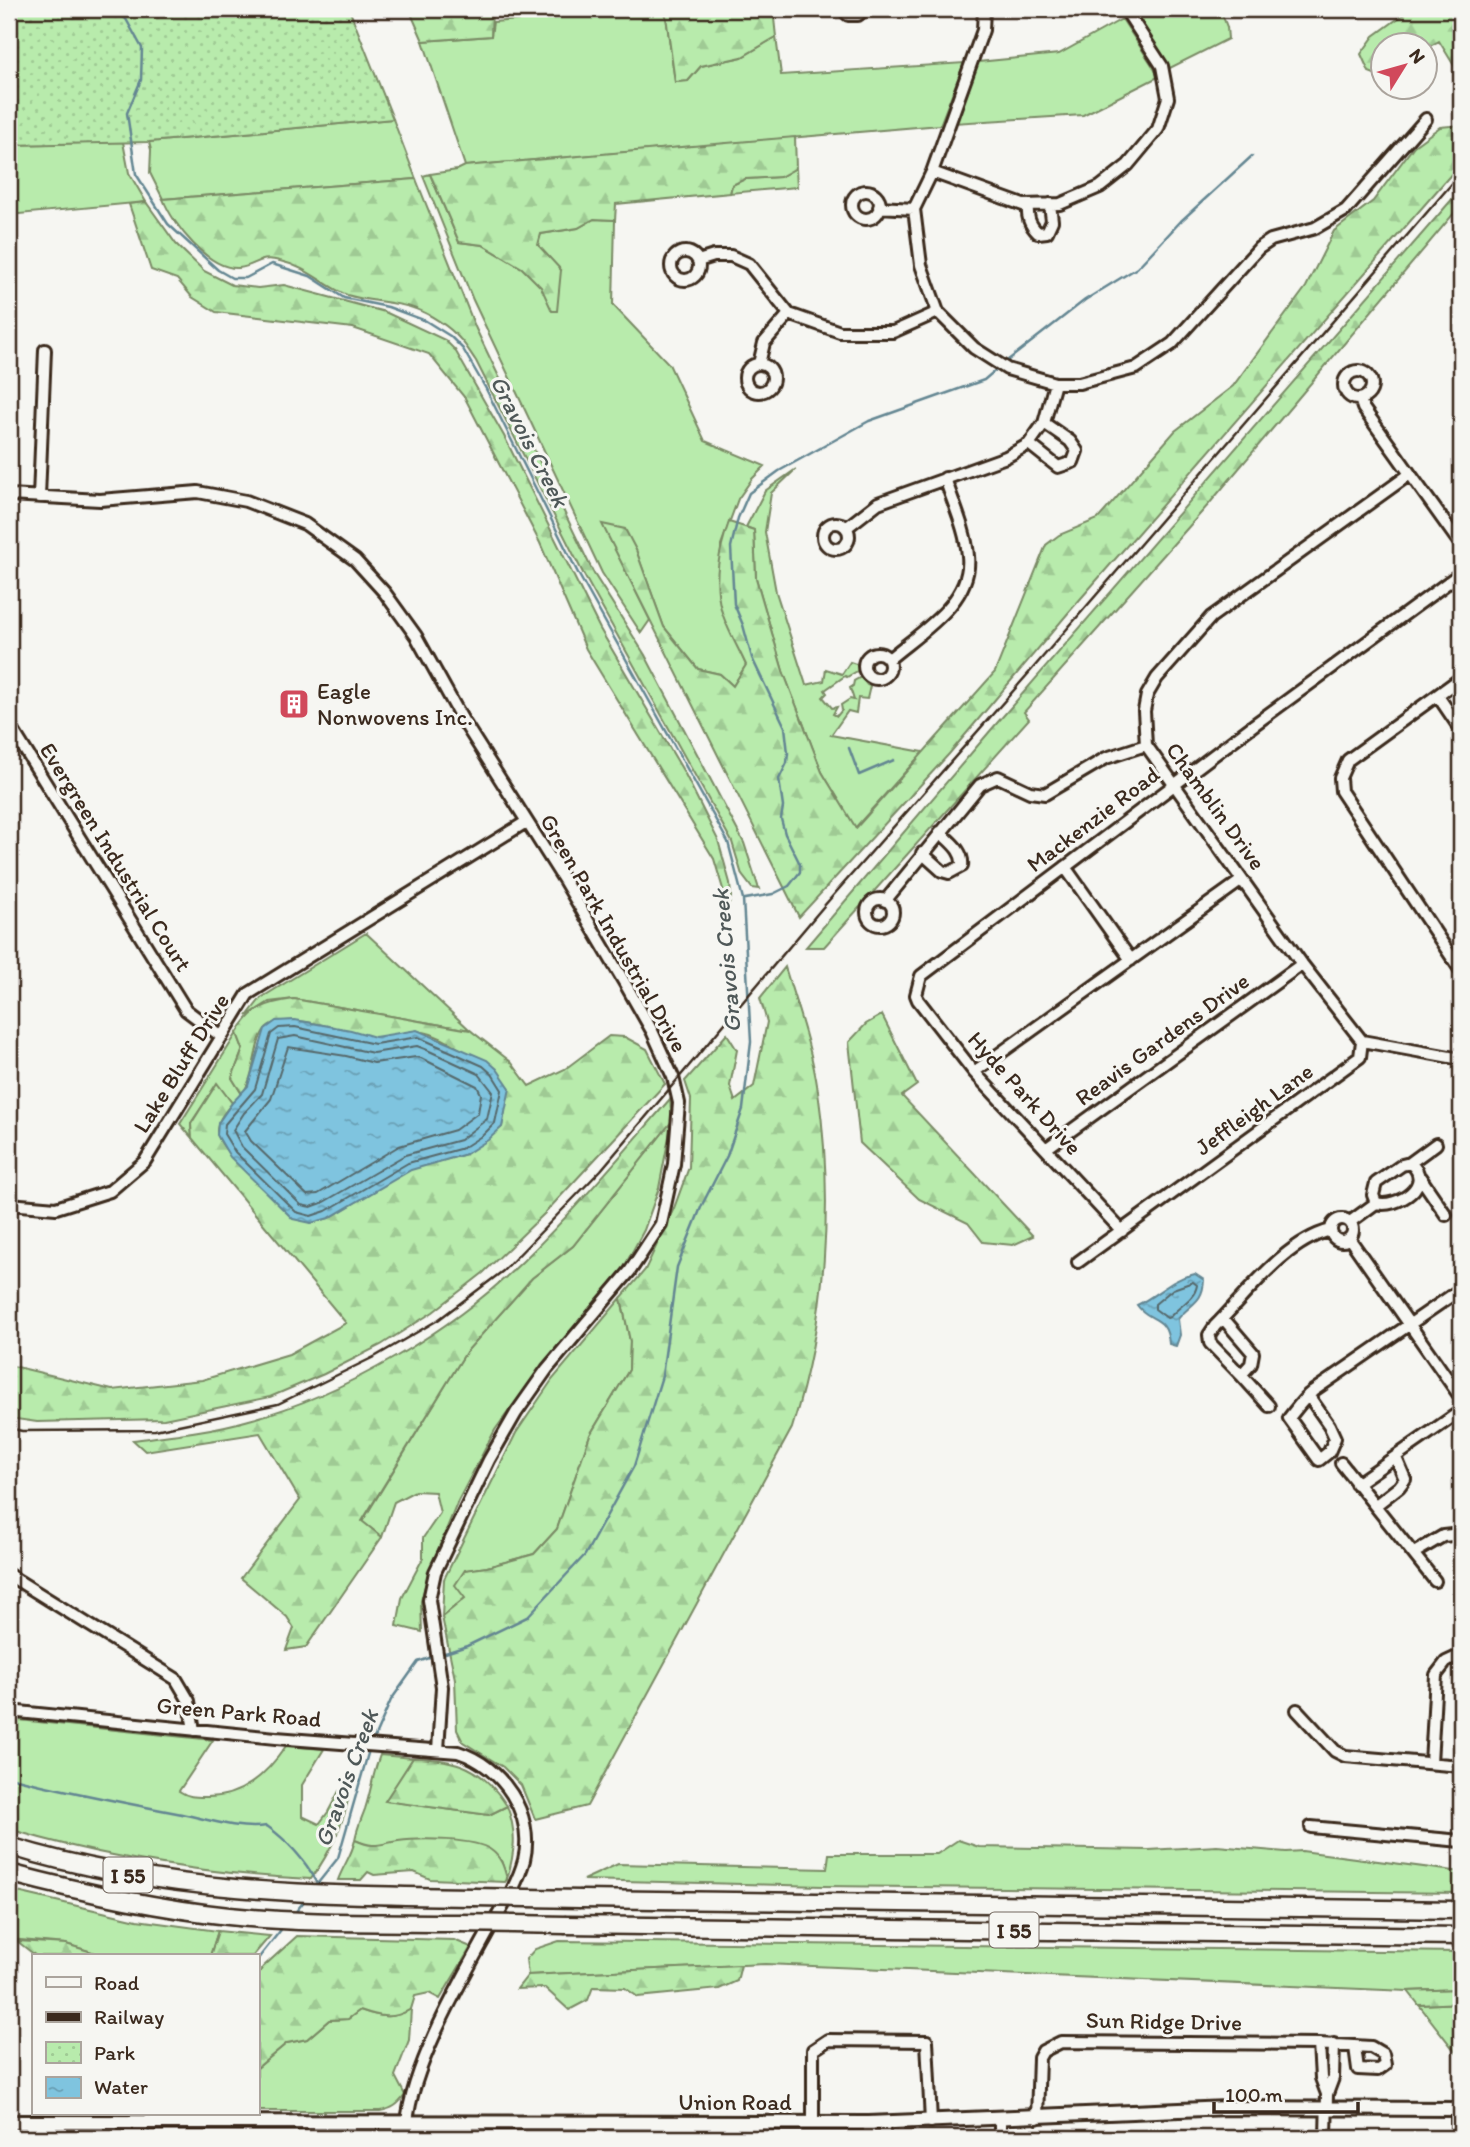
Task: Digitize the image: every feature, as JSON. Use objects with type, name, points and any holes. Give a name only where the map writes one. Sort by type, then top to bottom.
[{"type":"highway","name":"I 55","points":[[9,1846],[121,1874],[251,1891],[369,1896],[1461,1910]]},
{"type":"highway","name":"I 55","points":[[9,1873],[110,1898],[232,1916],[348,1922],[1461,1936]]},
{"type":"main road","name":"Union Road","points":[[9,2122],[884,2123],[1037,2118],[1326,2100],[1459,2109]]},
{"type":"street","points":[[843,9],[848,15],[858,15],[864,9]]},
{"type":"street","points":[[984,9],[983,30],[932,172],[914,209],[921,265],[938,312],[974,348],[1007,369],[1055,383],[1079,383],[1136,368],[1172,345],[1259,248],[1271,240],[1315,228],[1346,210],[1426,118]]},
{"type":"street","points":[[932,172],[1023,205],[1050,205],[1060,204],[1100,187],[1128,165],[1158,129],[1168,98],[1162,66],[1125,9]]},
{"type":"street","points":[[1028,205],[1030,225],[1038,233],[1046,232],[1052,221],[1050,205]]},
{"type":"street","points":[[879,207],[914,209]]},
{"type":"street","points":[[698,261],[714,256],[731,256],[748,264],[789,314],[840,332],[893,332],[938,312]]},
{"type":"street","points":[[759,364],[764,343],[789,314]]},
{"type":"street","points":[[39,497],[45,350]]},
{"type":"street","points":[[846,528],[878,503],[1006,457],[1029,444],[1045,424],[1055,383]]},
{"type":"street","points":[[1360,399],[1363,408],[1461,545]]},
{"type":"street","points":[[1029,444],[1058,467],[1073,463],[1077,451],[1070,441],[1045,424]]},
{"type":"street","name":"Chamblin Drive","points":[[1362,1041],[1303,964],[1146,745],[1143,711],[1147,695],[1157,678],[1211,617],[1410,474]]},
{"type":"street","points":[[889,659],[952,603],[967,579],[969,558],[966,544],[945,478]]},
{"type":"street","name":"Green Park Industrial Drive","points":[[9,495],[100,500],[198,492],[246,501],[304,524],[355,561],[385,593],[406,622],[462,719],[564,880],[627,987],[652,1031],[673,1077],[679,1103],[674,1164],[661,1224],[629,1271],[547,1369],[516,1413],[489,1460],[435,1572],[429,1600],[442,1695],[438,1750]]},
{"type":"street","name":"Mackenzie Road","points":[[921,976],[1461,573]]},
{"type":"street","points":[[1461,678],[1348,760],[1340,778],[1341,791],[1461,971]]},
{"type":"street","points":[[1438,696],[1461,730]]},
{"type":"street","name":"Evergreen Industrial Court","points":[[9,724],[186,1010],[222,1037]]},
{"type":"street","points":[[885,901],[922,853],[980,785],[988,780],[998,777],[1030,792],[1045,794],[1107,758],[1146,745]]},
{"type":"street","name":"Lake Bluff Drive","points":[[9,1204],[56,1208],[110,1191],[145,1161],[248,994],[526,822]]},
{"type":"street","points":[[922,853],[942,871],[949,873],[962,866],[959,852],[940,832]]},
{"type":"street","points":[[1065,867],[1131,960]]},
{"type":"street","points":[[974,1072],[1242,880]]},
{"type":"street","name":"Reavis Gardens Drive","points":[[1047,1148],[1303,964]]},
{"type":"street","name":"Hyde Park Drive","points":[[921,976],[916,995],[918,1000],[974,1072],[1122,1231]]},
{"type":"street","points":[[1362,1041],[1461,1059]]},
{"type":"street","name":"Jeffleigh Lane","points":[[1078,1262],[1360,1057],[1362,1041]]},
{"type":"street","points":[[1376,1203],[1373,1195],[1376,1183],[1436,1144]]},
{"type":"street","points":[[1410,1163],[1417,1168],[1420,1177],[1446,1215]]},
{"type":"street","points":[[1376,1203],[1394,1203],[1417,1187],[1420,1177]]},
{"type":"street","points":[[1350,1222],[1376,1203]]},
{"type":"street","points":[[1337,1220],[1350,1222],[1353,1229],[1349,1238],[1339,1240],[1333,1236],[1332,1225],[1337,1220]]},
{"type":"street","points":[[1269,1406],[1210,1343],[1209,1335],[1266,1271],[1299,1245],[1331,1230]]},
{"type":"street","points":[[1349,1238],[1461,1398]]},
{"type":"street","points":[[1308,1395],[1335,1438],[1329,1452],[1319,1460],[1289,1418],[1308,1395],[1409,1323],[1460,1292]]},
{"type":"street","points":[[1223,1318],[1253,1353],[1251,1364],[1241,1376]]},
{"type":"street","points":[[1356,1484],[1461,1412]]},
{"type":"street","points":[[1376,1505],[1405,1479],[1396,1458]]},
{"type":"street","points":[[1341,1463],[1435,1581]]},
{"type":"street","points":[[1414,1553],[1443,1536],[1461,1534]]},
{"type":"street","points":[[9,1575],[176,1679],[189,1701],[194,1730]]},
{"type":"street","points":[[1431,1763],[1436,1675],[1446,1661],[1461,1655]]},
{"type":"street","points":[[1297,1710],[1335,1751],[1345,1756],[1461,1766]]},
{"type":"street","name":"Green Park Road","points":[[9,1711],[194,1730],[438,1750],[467,1755],[498,1776],[522,1815],[526,1847],[524,1860],[513,1887],[439,2028],[409,2098],[407,2123]]},
{"type":"street","points":[[1311,1827],[1461,1841]]},
{"type":"street","points":[[813,2123],[813,2050],[828,2040],[927,2040],[931,2122]]},
{"type":"street","name":"Sun Ridge Drive","points":[[1037,2118],[1039,2058],[1042,2051],[1061,2042],[1319,2044],[1355,2047]]},
{"type":"street","points":[[1319,2044],[1321,2078],[1326,2100],[1326,2138]]},
{"type":"street","points":[[1326,2100],[1333,2078],[1334,2045]]},
{"type":"street","points":[[1457,2138],[1459,2109]]},
{"type":"street","points":[[999,2119],[1000,2138]]},
{"type":"street","points":[[40,2122],[41,2138]]},
{"type":"street","points":[[582,2123],[582,2138]]},
{"type":"street","points":[[869,2123],[869,2138]]},
{"type":"street","points":[[884,2123],[884,2138]]},
{"type":"green space","points":[[9,9],[349,9],[393,119],[149,142],[9,145]]},
{"type":"green space","points":[[409,9],[492,9],[491,36],[423,41]]},
{"type":"green space","points":[[665,9],[675,82],[688,81],[701,66],[742,57],[776,37],[781,75],[964,63],[940,125],[465,166],[423,41],[491,36],[493,22]]},
{"type":"green space","points":[[665,9],[773,9],[776,37],[742,57],[701,66],[688,81],[675,82]]},
{"type":"green space","points":[[1141,9],[1220,9],[1227,27],[1228,39],[1168,69],[1132,14]]},
{"type":"green space","points":[[1411,9],[1461,9],[1461,77],[1438,42],[1438,32],[1379,32]]},
{"type":"green space","points":[[1122,19],[1158,77],[1083,115],[954,123],[978,62],[1059,54]]},
{"type":"green space","points":[[1368,44],[1368,70],[1361,54]]},
{"type":"green space","points":[[393,119],[416,179],[163,199],[150,173],[149,142]]},
{"type":"green space","points":[[1461,125],[1461,163],[1069,612],[949,754],[799,917],[602,524],[625,529],[636,550],[664,627],[698,669],[720,674],[733,686],[746,665],[721,609],[717,587],[718,565],[729,522],[754,530],[756,578],[783,671],[822,772],[856,828],[995,672],[1046,545],[1059,535],[1098,519],[1175,431],[1233,386],[1306,287],[1334,231],[1373,201],[1414,146],[1440,127]]},
{"type":"green space","points":[[795,137],[796,168],[780,177],[745,179],[732,185],[730,193],[616,204],[615,220],[594,219],[578,228],[541,234],[538,245],[561,270],[557,311],[552,311],[541,287],[522,268],[483,245],[459,242],[430,174],[457,170],[465,166]]},
{"type":"green space","points":[[123,142],[129,173],[146,202],[9,215],[9,145]]},
{"type":"green space","points":[[796,168],[797,187],[730,193],[732,185],[745,179],[780,177]]},
{"type":"green space","points":[[430,174],[459,242],[483,245],[522,268],[541,287],[561,270],[537,245],[541,234],[578,228],[594,219],[615,220],[613,305],[669,364],[705,441],[765,466],[738,499],[721,545],[721,609],[746,665],[733,686],[720,674],[698,669],[664,627],[636,550],[603,525],[650,620],[641,633],[602,573],[473,300],[423,176]]},
{"type":"green space","points":[[416,179],[476,329],[594,574],[645,655],[744,843],[759,889],[752,888],[742,875],[732,842],[585,577],[476,361],[456,334],[422,311],[347,295],[290,264],[267,259],[239,268],[216,262],[204,254],[184,233],[163,199]]},
{"type":"green space","points":[[1461,189],[1461,205],[1209,504],[1024,712],[1029,719],[824,947],[806,947],[991,730]]},
{"type":"green space","points":[[146,202],[176,244],[204,271],[232,285],[258,288],[284,285],[385,312],[445,340],[455,350],[504,436],[600,629],[685,774],[718,840],[730,883],[731,897],[728,906],[714,859],[586,649],[540,543],[465,398],[429,354],[353,328],[216,312],[192,297],[177,279],[151,270],[129,204]]},
{"type":"green space","points":[[796,469],[771,493],[765,532],[776,592],[806,685],[824,681],[826,669],[842,674],[850,662],[859,665],[859,670],[825,690],[827,693],[823,697],[832,708],[837,707],[833,714],[837,716],[842,710],[841,705],[850,699],[854,700],[850,688],[854,681],[861,677],[870,686],[867,699],[858,698],[856,713],[848,711],[831,735],[923,752],[855,828],[822,772],[783,671],[756,578],[754,530],[746,527],[765,491]]},
{"type":"green space","points":[[366,933],[470,1030],[294,999],[269,1002],[247,1016],[261,998]]},
{"type":"green space","points":[[785,967],[804,1028],[818,1091],[823,1133],[826,1218],[824,1261],[813,1346],[792,1428],[587,1806],[535,1819],[521,1785],[503,1767],[463,1742],[457,1730],[455,1679],[442,1617],[465,1598],[455,1585],[465,1570],[534,1554],[557,1529],[590,1435],[629,1370],[630,1341],[621,1298],[645,1270],[674,1208],[689,1167],[691,1099],[685,1081],[727,1034],[737,1050],[730,1086],[735,1101],[754,1086],[767,1022],[760,998]]},
{"type":"green space","points":[[294,999],[470,1030],[511,1062],[529,1086],[565,1069],[609,1036],[625,1037],[647,1049],[665,1084],[545,1213],[483,1273],[433,1312],[381,1345],[270,1397],[164,1419],[37,1422],[9,1418],[9,1365],[112,1390],[202,1380],[289,1354],[346,1323],[192,1138],[191,1124],[217,1083],[232,1103],[218,1123],[217,1131],[229,1154],[311,1223],[329,1218],[411,1169],[466,1154],[502,1127],[509,1089],[463,1051],[424,1032],[373,1037],[300,1021],[273,1023],[261,1036],[250,1078],[242,1094],[232,1078],[243,1049],[237,1033],[254,1012],[275,1002]]},
{"type":"green space","points":[[882,1015],[917,1085],[902,1096],[1033,1236],[1013,1245],[983,1242],[968,1223],[919,1199],[860,1143],[849,1042],[866,1024]]},
{"type":"green space","points":[[237,1033],[243,1049],[232,1078],[242,1094],[232,1103],[217,1084],[191,1123],[192,1138],[180,1124]]},
{"type":"green space","points":[[670,1099],[672,1121],[573,1246],[532,1278],[466,1352],[362,1521],[382,1537],[306,1647],[286,1650],[294,1628],[287,1617],[241,1578],[300,1500],[260,1433],[145,1451],[133,1440],[220,1427],[286,1409],[359,1377],[430,1335],[495,1287],[523,1261],[580,1202]]},
{"type":"green space","points":[[672,1121],[659,1188],[644,1230],[623,1269],[529,1383],[495,1430],[458,1501],[428,1574],[421,1601],[422,1632],[397,1626],[402,1598],[423,1558],[423,1538],[440,1513],[435,1492],[415,1491],[394,1502],[382,1537],[362,1522],[466,1352],[532,1278],[573,1246]]},
{"type":"green space","points":[[621,1298],[630,1341],[629,1370],[590,1435],[557,1529],[534,1554],[465,1570],[465,1598],[442,1617],[444,1579],[516,1433],[552,1380]]},
{"type":"green space","points":[[9,1719],[213,1740],[179,1791],[194,1797],[230,1794],[252,1783],[286,1746],[324,1749],[302,1785],[302,1816],[319,1824],[339,1791],[350,1788],[345,1812],[331,1847],[311,1879],[196,1869],[120,1857],[46,1840],[9,1829]]},
{"type":"green space","points":[[380,1755],[413,1758],[386,1801],[489,1815],[507,1806],[514,1842],[507,1879],[501,1860],[401,1841],[371,1847],[355,1840]]},
{"type":"green space","points":[[413,1758],[443,1760],[468,1768],[488,1782],[507,1806],[489,1815],[385,1801]]},
{"type":"green space","points":[[419,1839],[473,1843],[491,1850],[497,1856],[507,1879],[505,1882],[430,1879],[414,1872],[374,1875],[368,1872],[361,1880],[338,1880],[355,1840],[373,1845]]},
{"type":"green space","points":[[958,1840],[979,1847],[1149,1850],[1217,1846],[1302,1851],[1461,1872],[1461,1893],[823,1886],[583,1880],[618,1864],[827,1869],[829,1854],[937,1854]]},
{"type":"green space","points":[[9,1890],[137,1920],[218,1931],[211,1954],[98,1954],[66,1944],[9,1939]]},
{"type":"green space","points":[[218,1931],[270,1936],[255,1954],[211,1954]]},
{"type":"green space","points":[[297,1936],[454,1940],[471,1947],[440,1999],[429,1993],[415,1996],[411,2009],[398,2015],[380,2016],[360,2010],[348,2019],[329,2020],[307,2039],[287,2043],[259,2066],[259,1973]]},
{"type":"green space","points":[[17,1941],[66,1944],[98,1954],[33,1954]]},
{"type":"green space","points":[[559,1941],[1461,1952],[1461,1989],[1408,1991],[765,1964],[528,1975],[526,1959],[535,1949]]},
{"type":"green space","points":[[741,1965],[737,1981],[719,1989],[638,1997],[625,1988],[593,1987],[588,2000],[569,2010],[545,1988],[517,1989],[528,1975]]},
{"type":"green space","points":[[1461,1989],[1461,2003],[1419,2005],[1408,1991]]},
{"type":"green space","points":[[1461,2003],[1461,2059],[1419,2005]]},
{"type":"green space","points":[[411,2009],[409,2040],[395,2076],[405,2095],[394,2106],[380,2111],[259,2111],[259,2066],[287,2043],[307,2039],[329,2020],[348,2019],[360,2010],[386,2016],[398,2015]]},
{"type":"water","points":[[295,1020],[375,1037],[417,1030],[487,1060],[510,1088],[502,1127],[466,1154],[411,1170],[329,1218],[311,1223],[293,1219],[230,1157],[217,1135],[218,1123],[248,1086],[265,1029],[276,1021]]},
{"type":"water","points":[[1195,1274],[1204,1280],[1201,1294],[1178,1319],[1180,1335],[1176,1346],[1169,1344],[1168,1334],[1161,1323],[1137,1305],[1179,1279]]},
{"type":"waterway","name":"Gravois Creek","points":[[111,9],[126,19],[142,48],[141,80],[127,113],[136,174],[168,224],[218,270],[232,278],[246,278],[272,264],[310,276],[344,298],[388,307],[426,321],[450,336],[463,349],[486,389],[579,575],[728,842],[743,899],[751,1042],[743,1109],[727,1156],[702,1205],[677,1267],[662,1376],[634,1466],[585,1555],[527,1617],[467,1646],[442,1654]]},
{"type":"waterway","points":[[1003,364],[1085,300],[1137,268],[1181,221],[1252,156]]},
{"type":"waterway","points":[[745,899],[773,894],[789,886],[800,872],[800,864],[785,834],[781,819],[783,807],[779,779],[787,763],[788,753],[785,727],[752,658],[734,604],[731,547],[738,518],[749,493],[779,471],[869,421],[984,380],[998,368]]},
{"type":"waterway","points":[[849,748],[859,775],[894,760]]},
{"type":"waterway","name":"Gravois Creek","points":[[372,1743],[391,1700],[418,1662],[435,1656]]},
{"type":"waterway","name":"Gravois Creek","points":[[314,1888],[338,1858],[369,1750]]},
{"type":"waterway","points":[[9,1777],[224,1824],[267,1826],[295,1851],[317,1882]]},
{"type":"waterway","name":"Gravois Creek","points":[[293,1915],[306,1899]]},
{"type":"waterway","name":"Gravois Creek","points":[[259,1957],[284,1926]]},
{"type":"waterway","name":"Gravois Creek","points":[[147,2138],[150,2127]]},
{"type":"railway","points":[[9,1428],[22,1431],[155,1430],[278,1404],[376,1356],[438,1320],[503,1271],[601,1170],[823,907],[1461,173]]},
{"type":"place","name":"Eagle Nonwovens Inc.","points":[[294,704]]}]
